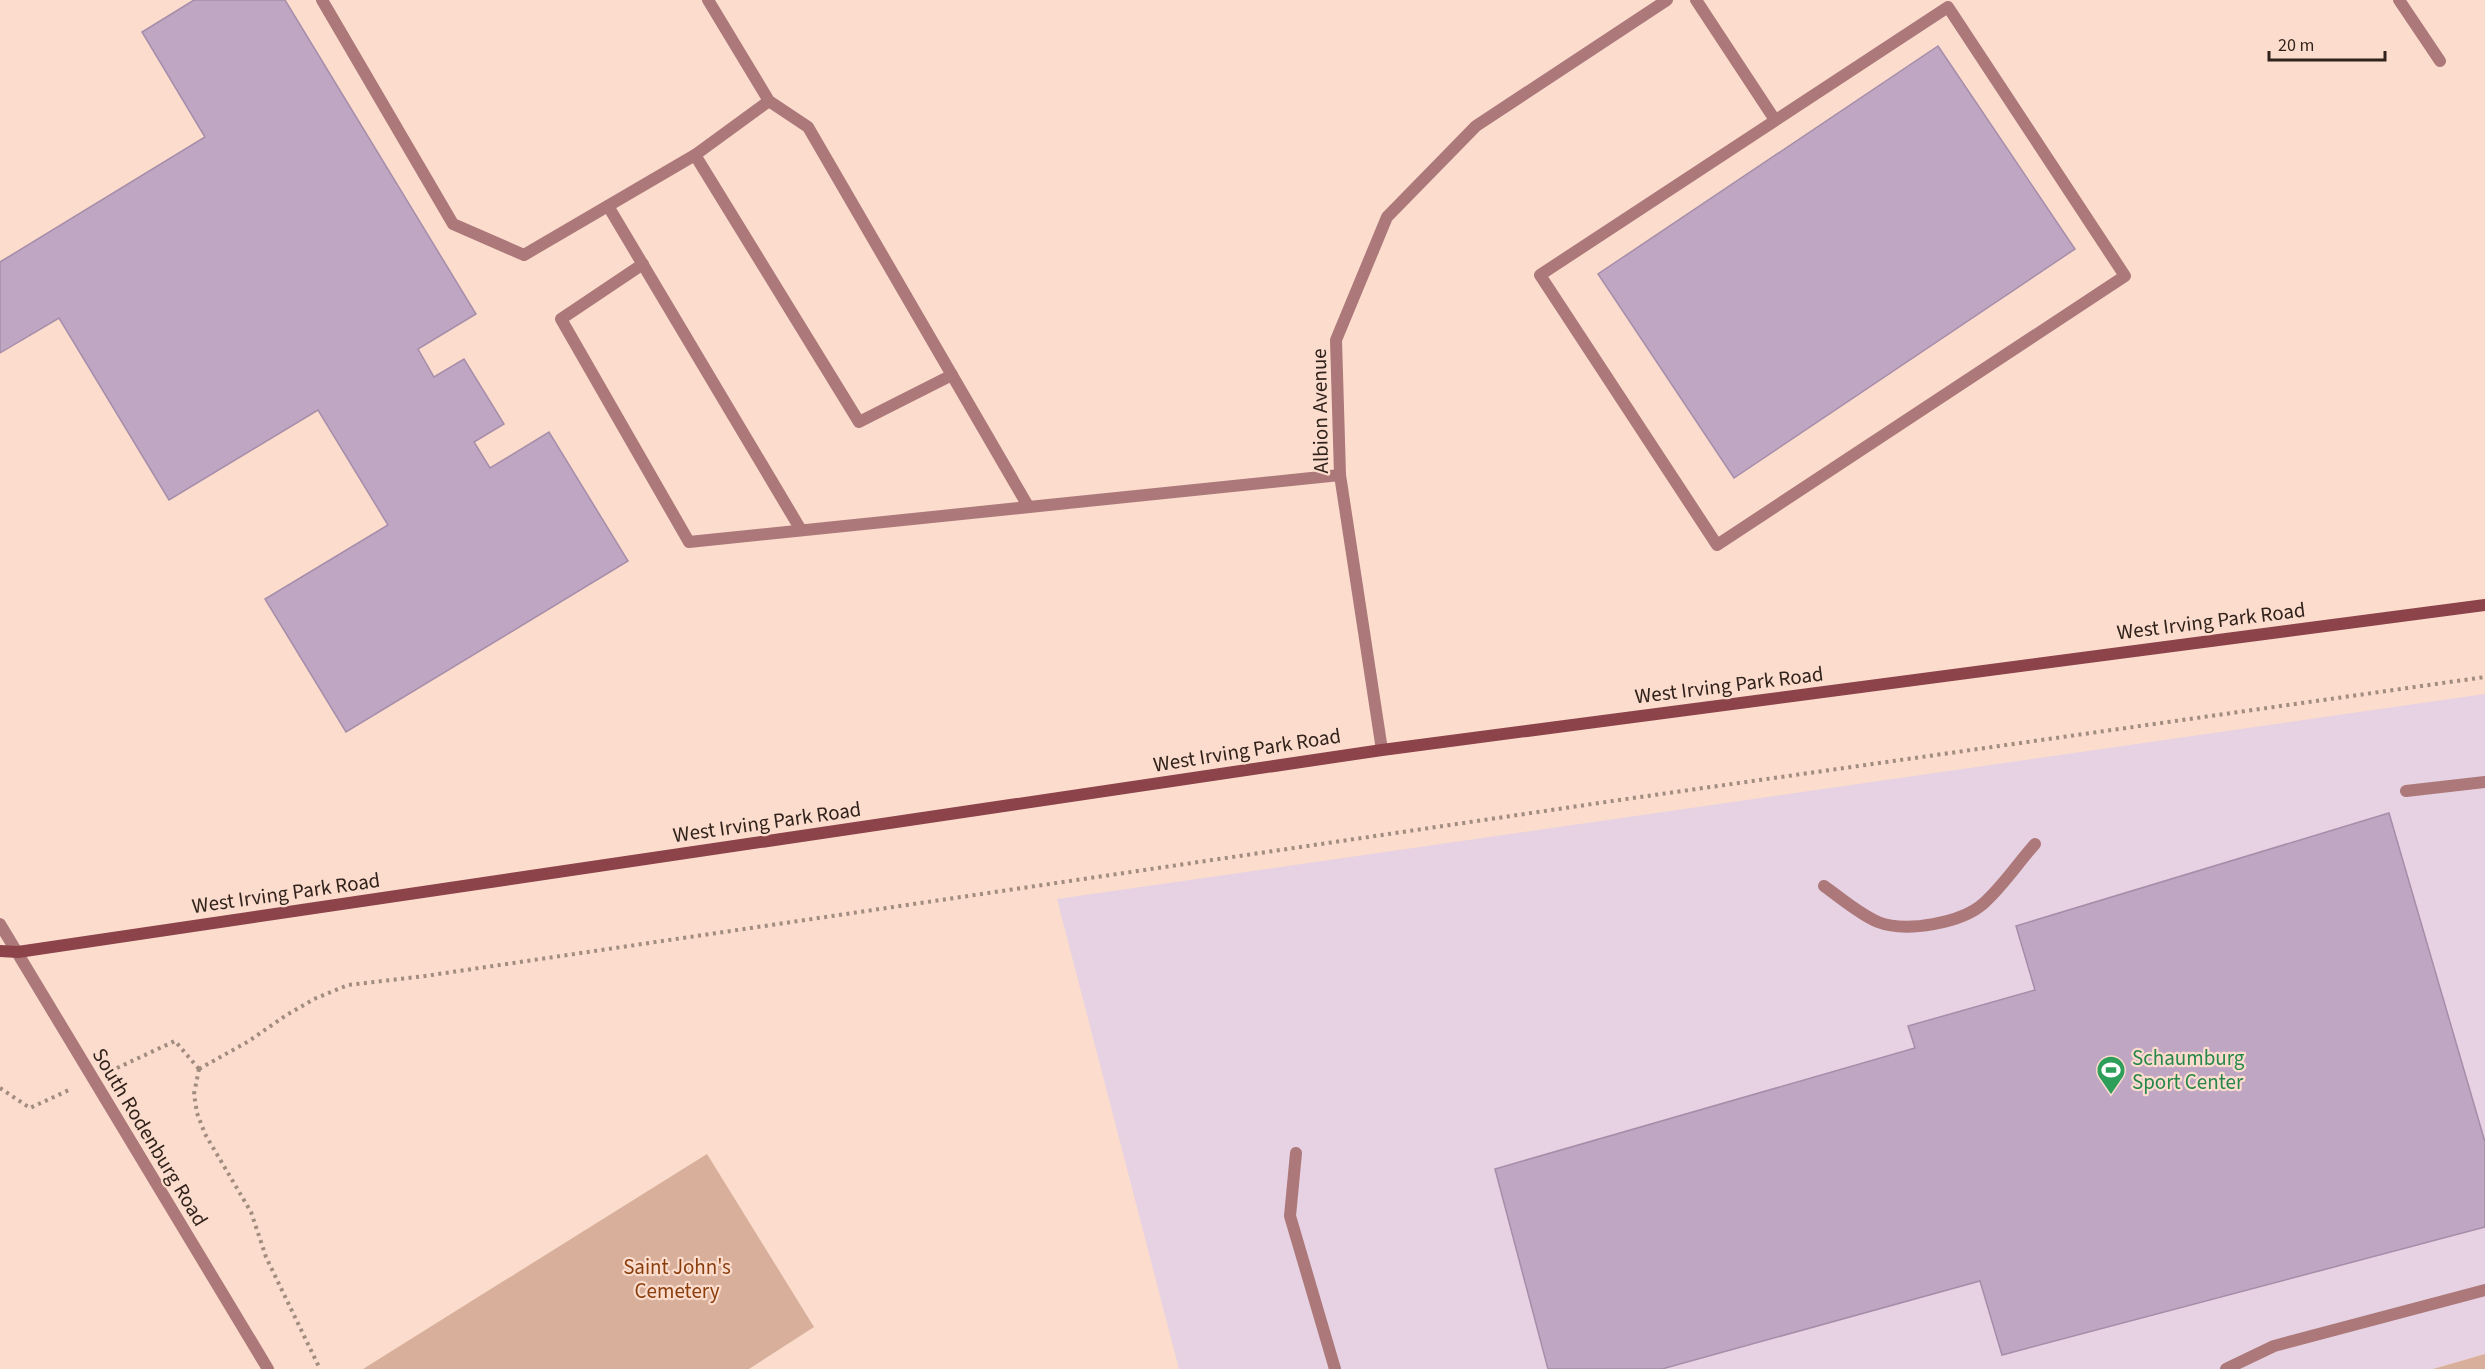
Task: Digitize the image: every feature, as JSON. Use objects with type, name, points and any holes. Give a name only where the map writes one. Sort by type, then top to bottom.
[{"type":"main road","name":"West Irving Park Road","points":[[0,951],[18,952],[1382,750],[2485,605]]},
{"type":"main road","name":"West Irving Park Road","points":[[0,961],[18,952]]},
{"type":"street","points":[[322,0],[453,224],[524,255],[695,155],[769,101]]},
{"type":"street","points":[[708,0],[769,101],[808,127],[1028,506]]},
{"type":"street","name":"Albion Avenue","points":[[1382,750],[1340,475],[1336,340],[1387,217],[1476,126],[1667,0]]},
{"type":"street","points":[[1696,0],[1775,120]]},
{"type":"street","points":[[2399,0],[2440,61]]},
{"type":"street","points":[[1948,7],[2125,276],[1717,545],[1540,275],[1775,120],[1948,7]]},
{"type":"street","points":[[695,155],[859,422],[952,375]]},
{"type":"street","points":[[608,206],[801,530]]},
{"type":"street","points":[[643,264],[561,319],[689,542],[1340,475]]},
{"type":"street","points":[[2406,791],[2485,782]]},
{"type":"street","points":[[1824,886],[1878,922],[1909,928],[1932,924],[1964,915],[1983,904],[2035,844]]},
{"type":"street","name":"South Rodenburg Road","points":[[0,924],[268,1369]]},
{"type":"street","points":[[1296,1153],[1290,1216],[1335,1369]]},
{"type":"street","points":[[2226,1369],[2274,1346],[2485,1290]]},
{"type":"path","points":[[320,1369],[266,1257],[251,1212],[205,1134],[197,1113],[194,1094],[199,1069],[249,1041],[314,999],[348,985],[425,976],[1622,799],[2485,677]]},
{"type":"path","points":[[175,1041],[199,1069]]},
{"type":"path","points":[[0,1088],[30,1108]]},
{"type":"shaded area","points":[[2485,694],[2485,1354],[2433,1369],[1179,1369],[1057,899]]},
{"type":"green space","name":"Saint John's Cemetery","points":[[707,1154],[814,1327],[749,1369],[363,1369]]},
{"type":"green space","points":[[2485,1354],[2485,1369],[2433,1369]]},
{"type":"building","points":[[194,0],[285,0],[476,314],[418,349],[434,377],[464,359],[504,424],[474,442],[490,468],[549,432],[628,561],[346,732],[265,599],[388,525],[318,410],[169,500],[59,318],[0,353],[0,262],[205,137],[142,32]]},
{"type":"building","points":[[1938,46],[2075,249],[1734,478],[1598,274]]},
{"type":"building","name":"Schaumburg Sport Center","points":[[2389,813],[2485,1142],[2485,1227],[2002,1355],[1980,1281],[1662,1369],[1548,1369],[1495,1169],[1915,1048],[1908,1026],[2035,990],[2016,926]]},
{"type":"place","name":"Schaumburg Sport Center","points":[[2111,1096]]}]
